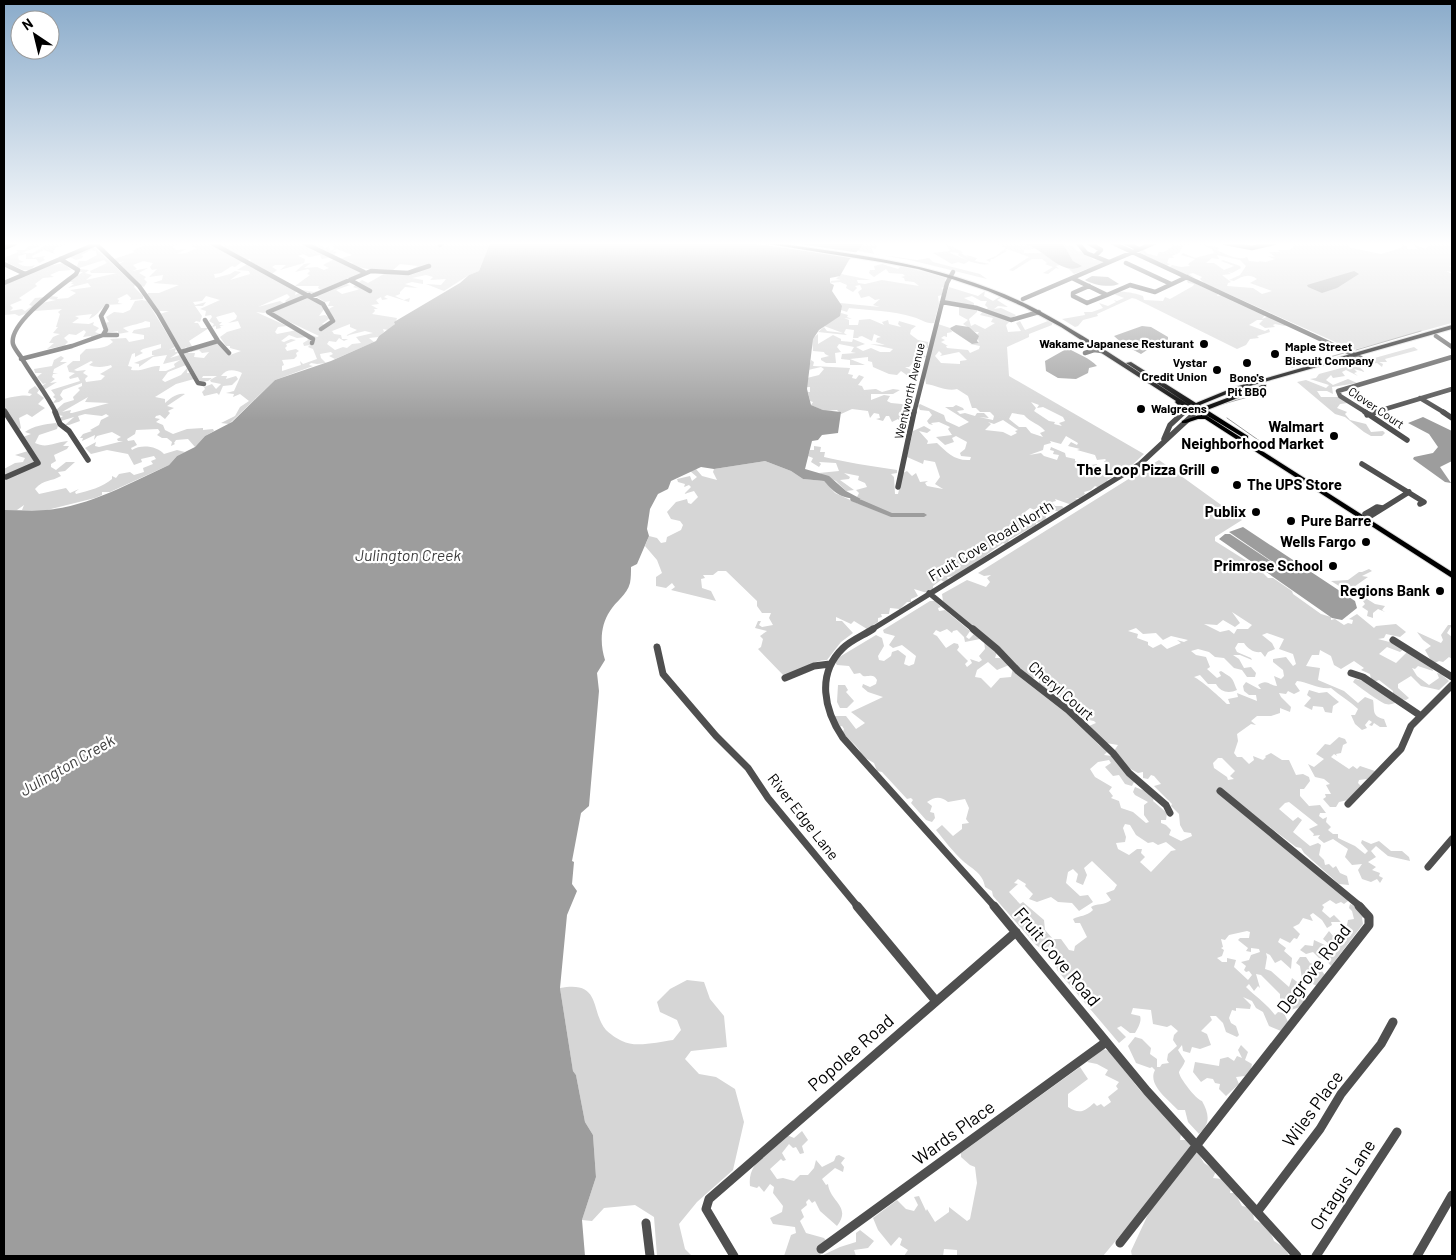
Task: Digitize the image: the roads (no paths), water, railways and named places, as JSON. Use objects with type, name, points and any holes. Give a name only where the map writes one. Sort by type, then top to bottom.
[{"type":"main road","points":[[1018,302],[1039,312],[1100,348],[1118,356],[1185,398],[1209,420],[1452,569]]},
{"type":"main road","points":[[1028,302],[1054,317],[1181,404],[1184,409],[1182,414]]},
{"type":"main road","points":[[1039,312],[1054,317]]},
{"type":"main road","points":[[1434,335],[1452,327]]},
{"type":"main road","points":[[1196,408],[1279,378],[1434,335],[1452,332]]},
{"type":"main road","points":[[1138,375],[1225,424],[1274,455],[1452,575]]},
{"type":"main road","points":[[1185,398],[1222,394],[1262,384]]},
{"type":"main road","points":[[1196,408],[1222,394]]},
{"type":"main road","points":[[1213,403],[1213,410],[1225,424]]},
{"type":"main road","points":[[1184,422],[1197,417],[1209,420]]},
{"type":"main road","points":[[1261,452],[1274,455]]},
{"type":"main road","points":[[1293,473],[1308,477]]},
{"type":"street","points":[[44,302],[19,325],[14,334],[13,344],[50,400],[60,424],[69,431],[88,460]]},
{"type":"street","points":[[149,302],[198,383],[204,384]]},
{"type":"street","points":[[293,302],[268,312],[313,339],[312,343]]},
{"type":"street","points":[[320,302],[326,306],[326,313],[333,321],[321,329]]},
{"type":"street","points":[[942,302],[976,308],[1012,320],[1039,312]]},
{"type":"street","name":"Wentworth Avenue","points":[[898,487],[942,302]]},
{"type":"street","points":[[1241,302],[1358,356]]},
{"type":"street","points":[[103,335],[106,330],[101,316],[107,306]]},
{"type":"street","points":[[205,320],[218,341],[229,353]]},
{"type":"street","points":[[21,358],[66,348],[103,335],[117,335]]},
{"type":"street","points":[[1434,335],[1452,346]]},
{"type":"street","points":[[181,352],[218,341]]},
{"type":"street","points":[[1083,352],[1100,348]]},
{"type":"street","name":"Clover Court","points":[[1407,440],[1340,396],[1338,391],[1452,357]]},
{"type":"street","points":[[1367,415],[1452,389]]},
{"type":"street","points":[[1420,398],[1452,418]]},
{"type":"street","name":"Fruit Cove Road North","points":[[1164,439],[1164,434],[1182,414],[1196,408]]},
{"type":"street","name":"Fruit Cove Road North","points":[[830,664],[838,652],[851,641],[1140,464],[1164,439],[1171,436],[1196,408]]},
{"type":"street","points":[[4,410],[38,463],[6,477]]},
{"type":"street","points":[[1362,464],[1424,502],[1420,504]]},
{"type":"street","points":[[1365,516],[1382,510],[1382,508],[1409,492]]},
{"type":"street","name":"Cheryl Court","points":[[929,593],[997,650],[1018,671],[1068,710],[1113,753],[1129,773],[1166,805],[1170,813]]},
{"type":"street","points":[[1393,640],[1452,677]]},
{"type":"street","name":"River Edge Lane","points":[[657,647],[663,674],[716,736],[748,768],[768,798],[936,1000]]},
{"type":"street","points":[[785,678],[800,674],[820,662],[830,664]]},
{"type":"street","name":"Fruit Cove Road","points":[[830,664],[825,682],[825,701],[830,717],[841,735],[964,870],[1106,1042],[1296,1256]]},
{"type":"street","points":[[1351,672],[1421,716]]},
{"type":"street","points":[[1348,804],[1401,749],[1411,726],[1452,686]]},
{"type":"street","name":"Degrove Road","points":[[1197,1146],[1346,956],[1370,922],[1363,909],[1220,791]]},
{"type":"street","points":[[1428,867],[1452,839]]},
{"type":"street","name":"Popolee Road","points":[[734,1256],[706,1209],[709,1199],[1016,932]]},
{"type":"street","name":"Wiles Place","points":[[1257,1212],[1320,1129],[1341,1094],[1381,1044],[1392,1022]]},
{"type":"street","name":"Wards Place","points":[[821,1249],[1106,1042]]},
{"type":"street","name":"Ortagus Lane","points":[[1316,1256],[1397,1132]]},
{"type":"street","points":[[1120,1243],[1197,1146]]},
{"type":"street","points":[[1417,1256],[1452,1195]]},
{"type":"street","points":[[646,1223],[650,1256]]},
{"type":"water","name":"Julington Creek","points":[[428,302],[839,302],[842,306],[840,316],[819,330],[813,339],[807,389],[811,405],[823,410],[841,412],[838,433],[822,435],[818,440],[812,441],[805,469],[829,476],[846,491],[861,499],[844,497],[824,481],[803,479],[791,471],[765,461],[714,469],[701,467],[671,481],[668,489],[658,494],[650,509],[647,529],[649,536],[637,564],[631,567],[629,587],[610,611],[604,623],[602,648],[605,660],[597,673],[599,691],[589,806],[581,813],[572,861],[574,862],[572,884],[577,891],[567,915],[560,988],[573,1071],[576,1075],[585,1122],[593,1135],[596,1177],[582,1220],[585,1256],[4,1256],[4,510],[46,510],[78,504],[109,493],[169,465],[177,456],[195,447],[205,436],[232,422],[275,380],[331,361],[376,341],[379,336],[395,324],[394,322]]},
{"type":"water","points":[[956,325],[969,327],[979,336],[977,341],[979,343],[972,344],[951,330],[950,328]]},
{"type":"water","points":[[1142,326],[1151,327],[1168,337],[1168,341],[1156,344],[1141,354],[1124,345],[1114,336]]},
{"type":"water","points":[[1068,348],[1087,358],[1097,366],[1089,368],[1088,373],[1076,379],[1058,378],[1046,371],[1045,361]]},
{"type":"water","points":[[1423,417],[1452,431],[1452,461],[1440,467],[1451,483],[1445,482],[1413,459],[1414,457],[1433,453],[1438,447],[1429,434],[1408,423]]},
{"type":"water","points":[[1243,527],[1355,601],[1357,608],[1342,620],[1332,618],[1219,539],[1225,534],[1230,534],[1290,574],[1229,532]]},
{"type":"waterway","points":[[1356,350],[1421,331]]},
{"type":"waterway","points":[[1319,360],[1344,353]]},
{"type":"waterway","points":[[1292,367],[1310,363]]},
{"type":"waterway","points":[[1223,404],[1266,392]]},
{"type":"waterway","points":[[1227,418],[1271,449]]},
{"type":"waterway","points":[[853,499],[891,515],[924,515]]},
{"type":"place","name":"Wakame Japanese Resturant","points":[[1204,344]]},
{"type":"place","name":"Maple Street Biscuit Company","points":[[1275,354]]},
{"type":"place","name":"Bono's Pit BBQ","points":[[1247,363]]},
{"type":"place","name":"Vystar Credit Union","points":[[1217,370]]},
{"type":"place","name":"Walgreens","points":[[1141,409]]},
{"type":"place","name":"Walmart Neighborhood Market","points":[[1334,436]]},
{"type":"place","name":"The Loop Pizza Grill","points":[[1215,470]]},
{"type":"place","name":"The UPS Store","points":[[1237,485]]},
{"type":"place","name":"Publix","points":[[1256,512]]},
{"type":"place","name":"Pure Barre","points":[[1291,521]]},
{"type":"place","name":"Wells Fargo","points":[[1366,542]]},
{"type":"place","name":"Primrose School","points":[[1333,566]]},
{"type":"place","name":"Regions Bank","points":[[1440,591]]}]
